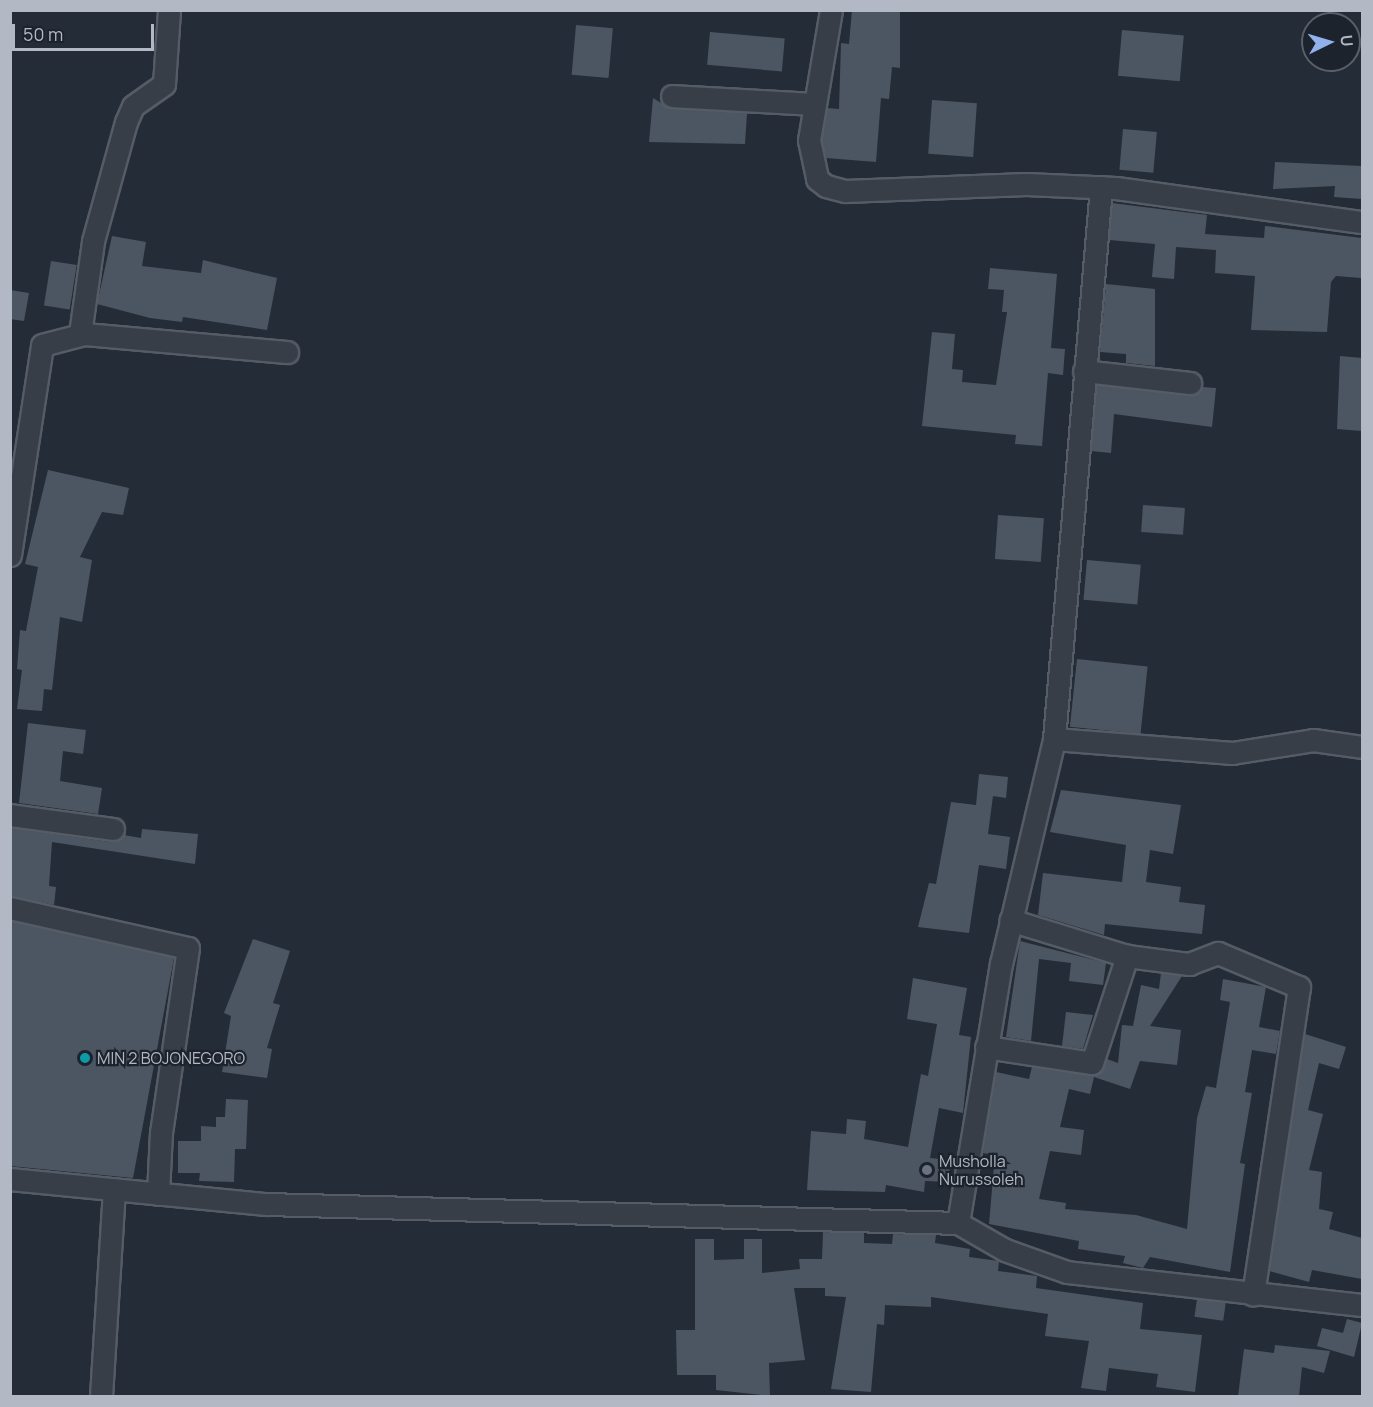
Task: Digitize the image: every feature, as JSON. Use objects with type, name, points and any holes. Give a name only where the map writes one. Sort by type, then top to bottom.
[{"type":"street","points":[[80,334],[93,242],[126,122],[133,106],[164,84],[169,10]]},
{"type":"street","points":[[831,10],[813,104],[811,162],[826,186],[845,191],[1101,187],[1362,222]]},
{"type":"street","points":[[672,96],[813,104]]},
{"type":"street","points":[[958,1223],[986,1047],[1010,920],[1054,739],[1101,187]]},
{"type":"street","points":[[10,555],[37,356],[51,341],[80,334],[287,352]]},
{"type":"street","points":[[1084,371],[1190,383]]},
{"type":"street","points":[[1054,739],[1240,754],[1313,740],[1362,747]]},
{"type":"street","points":[[10,815],[112,829]]},
{"type":"street","points":[[10,908],[188,948],[160,1132],[158,1194]]},
{"type":"street","points":[[1010,920],[1127,956],[1190,964],[1218,953],[1299,987],[1253,1295]]},
{"type":"street","points":[[986,1047],[1092,1064],[1127,956]]},
{"type":"street","points":[[10,1179],[158,1194],[399,1209],[958,1223],[1005,1250],[1067,1272],[1253,1295],[1362,1305]]},
{"type":"street","points":[[101,1396],[114,1188]]},
{"type":"building","points":[[852,10],[900,10],[900,68],[892,67],[889,99],[881,98],[876,162],[826,158],[822,140],[827,108],[839,109],[841,43],[849,44]]},
{"type":"building","points":[[576,25],[613,28],[609,78],[572,75]]},
{"type":"building","points":[[1122,30],[1184,35],[1180,81],[1118,76]]},
{"type":"building","points":[[710,32],[785,39],[782,71],[707,65]]},
{"type":"building","points":[[653,98],[671,109],[747,113],[745,144],[649,142]]},
{"type":"building","points":[[932,100],[977,103],[973,157],[928,154]]},
{"type":"building","points":[[1123,129],[1157,132],[1153,173],[1119,170]]},
{"type":"building","points":[[1275,162],[1362,166],[1362,199],[1334,197],[1335,186],[1273,189]]},
{"type":"building","points":[[1112,203],[1207,215],[1205,234],[1264,238],[1265,226],[1362,238],[1361,278],[1336,276],[1331,282],[1327,332],[1251,330],[1255,276],[1215,273],[1216,250],[1176,247],[1174,279],[1152,277],[1155,244],[1109,240]]},
{"type":"building","points":[[112,236],[146,242],[142,266],[201,273],[203,260],[277,278],[267,330],[183,317],[182,322],[150,318],[97,304]]},
{"type":"building","points":[[51,261],[77,265],[70,310],[44,305]]},
{"type":"building","points":[[990,268],[1057,274],[1051,348],[1065,349],[1063,375],[1048,373],[1042,446],[1015,444],[1016,435],[922,426],[932,332],[955,334],[952,369],[963,370],[962,382],[996,385],[1007,312],[1002,312],[1004,290],[988,289]]},
{"type":"building","points":[[1106,284],[1155,289],[1155,366],[1126,363],[1126,354],[1100,352]]},
{"type":"building","points":[[10,290],[29,293],[24,321],[10,319]]},
{"type":"building","points":[[1340,356],[1362,358],[1362,431],[1337,429]]},
{"type":"building","points":[[1097,385],[1189,396],[1202,387],[1216,388],[1212,427],[1114,414],[1111,453],[1091,451]]},
{"type":"building","points":[[48,470],[129,488],[123,515],[102,512],[80,557],[92,560],[82,622],[60,617],[52,690],[44,689],[42,711],[17,709],[22,670],[17,669],[20,630],[26,631],[38,567],[25,564]]},
{"type":"building","points":[[1143,505],[1185,508],[1183,535],[1141,532]]},
{"type":"building","points":[[998,515],[1044,518],[1041,562],[995,559]]},
{"type":"building","points":[[1087,560],[1141,565],[1137,605],[1084,600]]},
{"type":"building","points":[[1077,659],[1148,666],[1141,734],[1070,727]]},
{"type":"building","points":[[28,723],[86,730],[83,754],[63,751],[60,781],[102,788],[98,814],[19,803]]},
{"type":"building","points":[[979,774],[1008,777],[1006,798],[993,796],[988,834],[1010,837],[1006,869],[979,865],[969,933],[918,927],[929,883],[936,884],[951,802],[976,805]]},
{"type":"building","points":[[1061,790],[1181,805],[1173,854],[1150,850],[1146,882],[1181,887],[1179,902],[1205,905],[1202,934],[1105,924],[1104,935],[1038,915],[1043,873],[1122,882],[1126,845],[1050,832]]},
{"type":"building","points":[[10,828],[111,842],[124,835],[141,838],[142,829],[198,834],[195,864],[52,842],[49,886],[56,887],[54,905],[10,896]]},
{"type":"building","name":"MIN 2 BOJONEGORO","points":[[10,921],[174,958],[133,1178],[10,1166]]},
{"type":"building","points":[[253,939],[290,951],[273,1003],[280,1005],[267,1048],[272,1049],[267,1078],[222,1072],[231,1016],[224,1013]]},
{"type":"building","points":[[1020,941],[1106,963],[1103,985],[1069,981],[1071,963],[1039,959],[1031,1041],[1006,1037]]},
{"type":"building","points":[[1161,973],[1182,976],[1150,1026],[1181,1030],[1177,1065],[1140,1061],[1130,1089],[1094,1077],[1090,1094],[1069,1089],[1060,1127],[1084,1130],[1081,1155],[1050,1151],[1039,1199],[1066,1203],[1065,1209],[1136,1215],[1187,1229],[1197,1118],[1206,1086],[1216,1088],[1230,1002],[1220,1000],[1223,979],[1266,987],[1259,1027],[1280,1031],[1276,1054],[1252,1050],[1245,1092],[1252,1093],[1240,1163],[1245,1164],[1230,1272],[1150,1257],[1143,1268],[1123,1263],[1125,1256],[1078,1249],[1079,1241],[989,1224],[995,1155],[983,1153],[996,1072],[1029,1079],[1032,1067],[1091,1076],[1101,1072],[1107,1059],[1118,1063],[1122,1025],[1133,1026],[1141,985],[1159,989]]},
{"type":"building","points":[[913,978],[967,988],[959,1035],[971,1037],[963,1113],[939,1108],[930,1158],[950,1160],[949,1182],[925,1181],[924,1192],[886,1185],[885,1192],[807,1190],[811,1131],[846,1134],[847,1119],[866,1121],[864,1139],[908,1147],[921,1074],[928,1076],[937,1024],[907,1019]]},
{"type":"building","points":[[1066,1012],[1093,1015],[1083,1049],[1062,1046]]},
{"type":"building","points":[[1305,1034],[1346,1047],[1339,1069],[1319,1063],[1308,1110],[1323,1114],[1309,1170],[1322,1172],[1319,1209],[1333,1212],[1329,1229],[1362,1238],[1362,1279],[1312,1270],[1309,1282],[1269,1271]]},
{"type":"building","points":[[226,1099],[248,1100],[246,1149],[235,1149],[234,1182],[199,1181],[200,1173],[178,1173],[178,1141],[201,1141],[201,1126],[216,1127],[216,1117],[225,1117]]},
{"type":"building","points":[[823,1232],[864,1233],[864,1243],[892,1244],[893,1234],[936,1235],[935,1243],[970,1249],[969,1257],[999,1261],[998,1271],[1037,1276],[1036,1288],[1143,1303],[1140,1329],[1202,1335],[1195,1392],[1156,1387],[1158,1374],[1109,1368],[1106,1391],[1081,1388],[1089,1341],[1045,1336],[1048,1314],[931,1297],[931,1307],[885,1305],[884,1325],[877,1324],[871,1392],[831,1389],[846,1297],[825,1296],[825,1288],[794,1288],[805,1360],[769,1363],[770,1396],[716,1390],[716,1375],[677,1375],[676,1330],[695,1330],[695,1239],[714,1239],[714,1260],[744,1259],[744,1239],[762,1239],[762,1273],[800,1269],[799,1259],[822,1259]]},
{"type":"building","points":[[1197,1299],[1226,1303],[1223,1321],[1194,1317]]},
{"type":"building","points":[[1347,1319],[1362,1323],[1354,1357],[1317,1346],[1322,1328],[1343,1333]]},
{"type":"building","points":[[1275,1345],[1330,1351],[1324,1373],[1302,1367],[1299,1396],[1238,1396],[1244,1349],[1274,1353]]},
{"type":"place","name":"MIN 2 BOJONEGORO","points":[[85,1058]]},
{"type":"place","name":"Musholla Nurussoleh","points":[[927,1170]]}]
